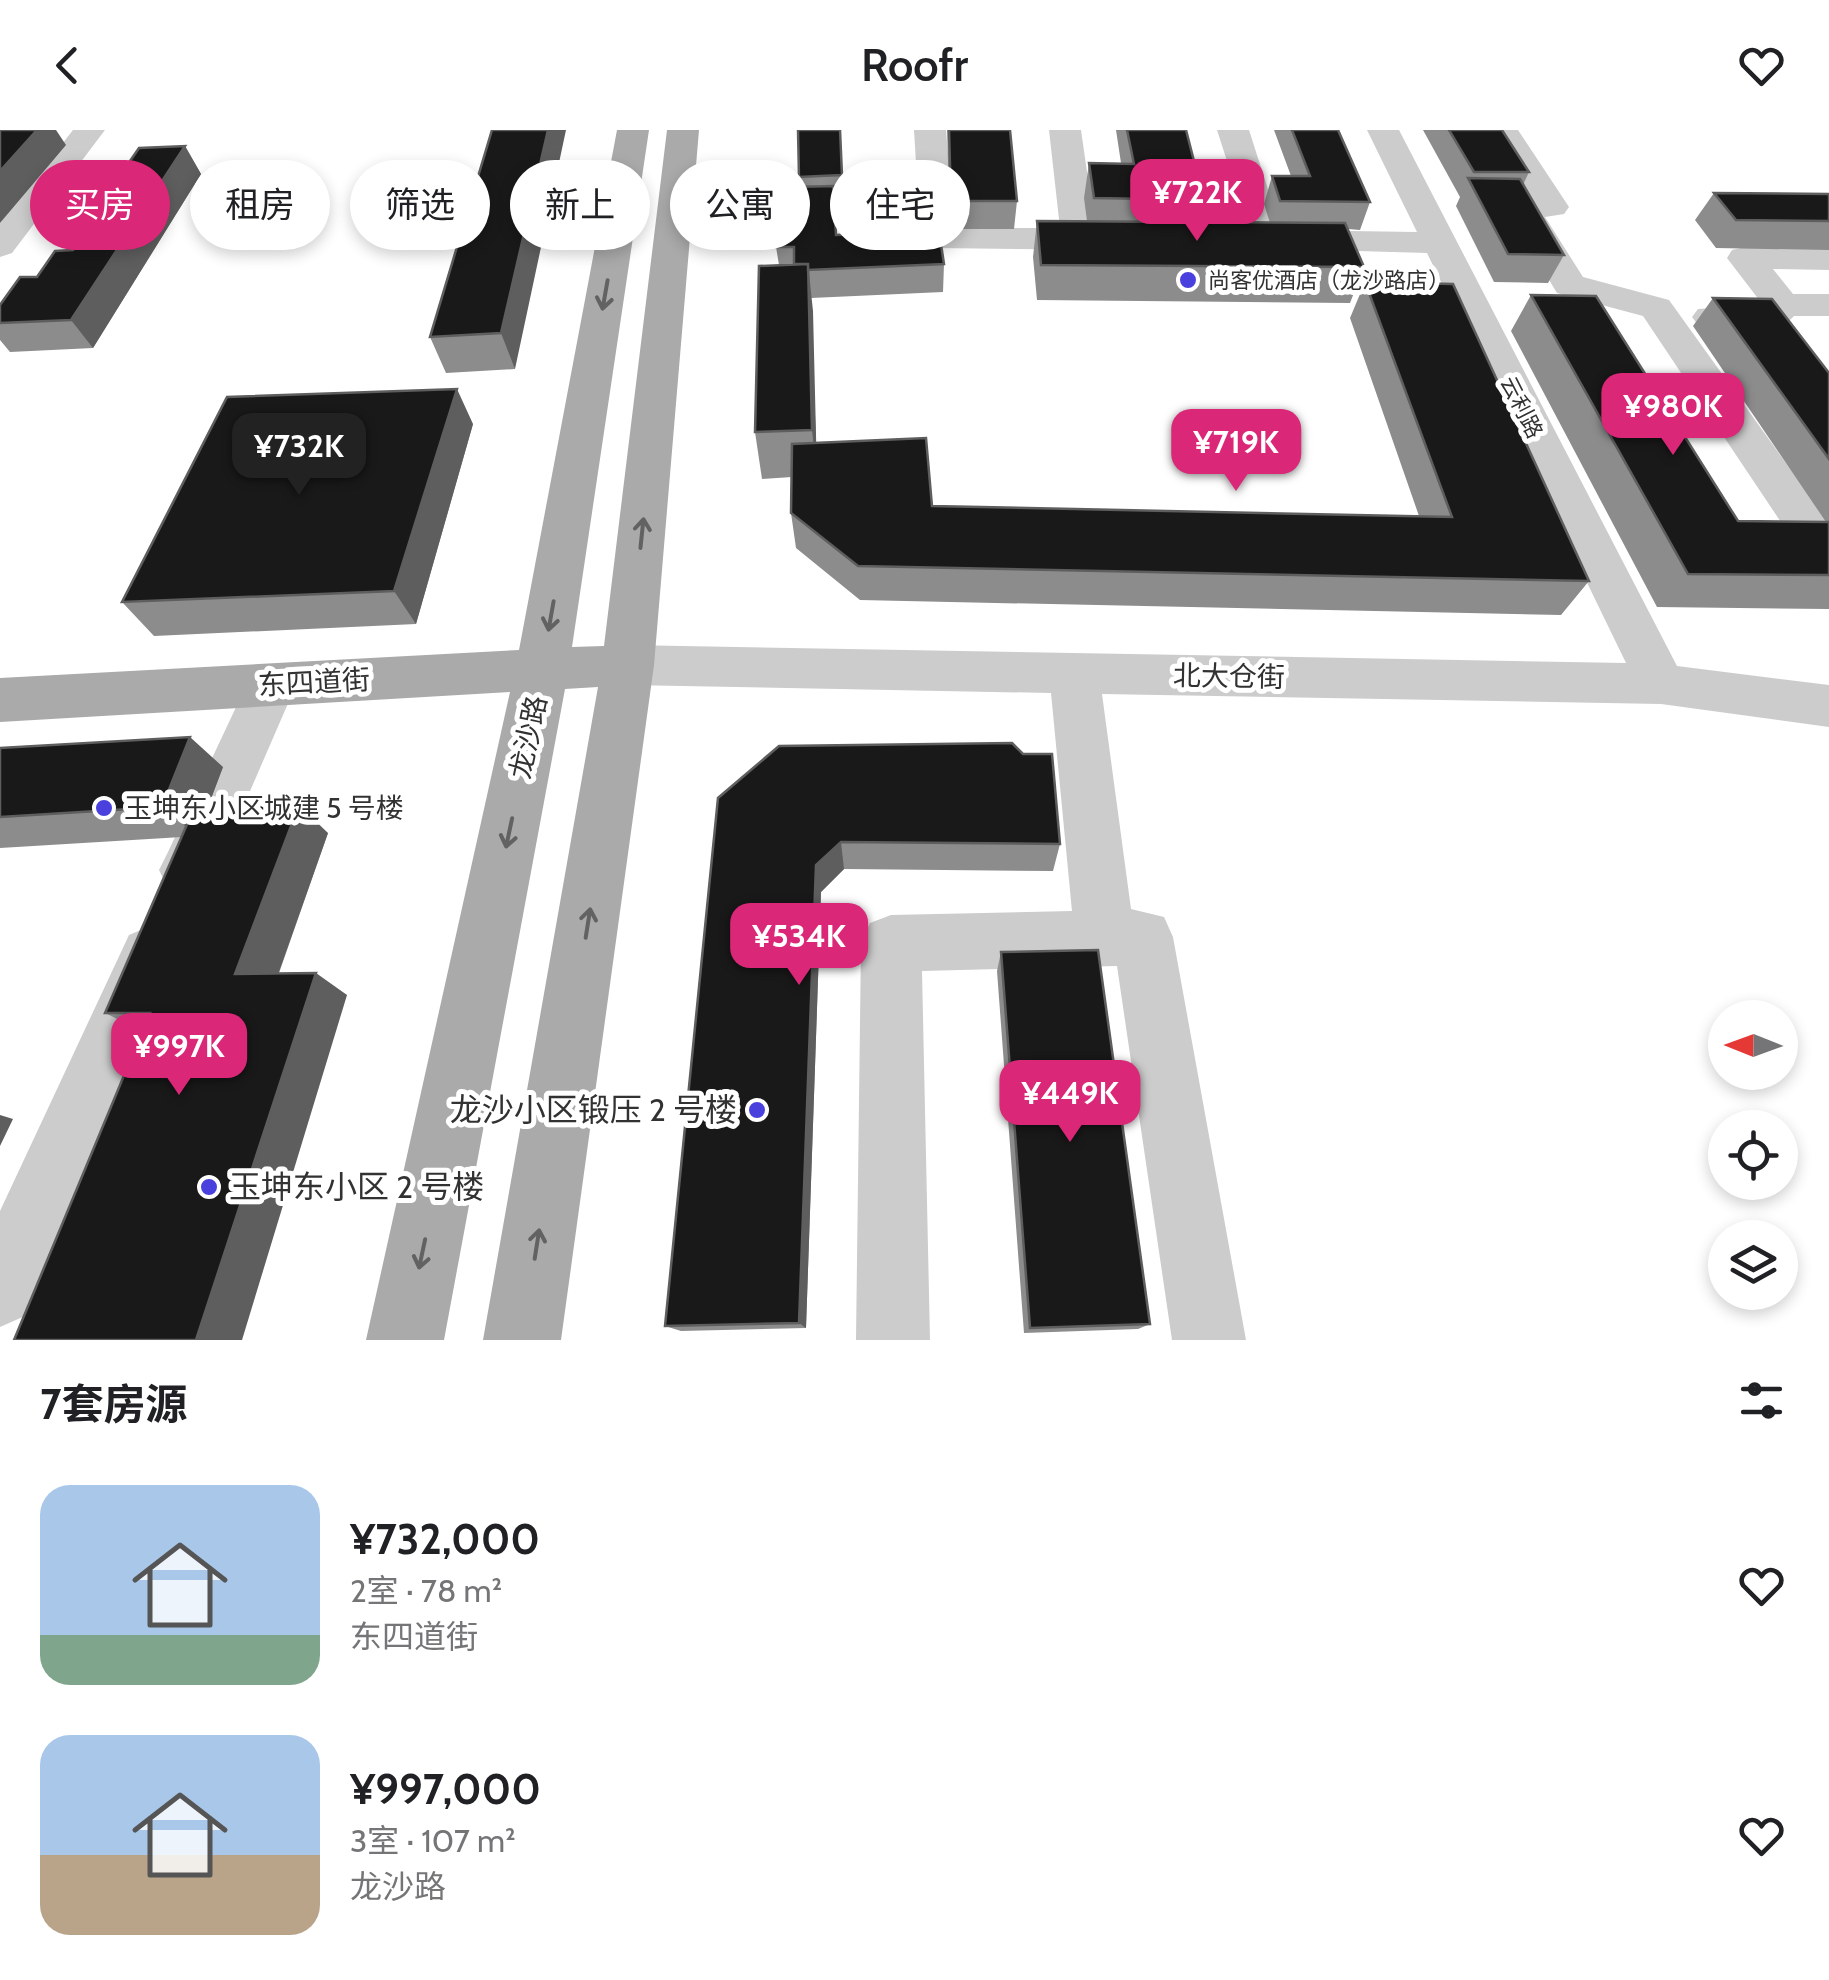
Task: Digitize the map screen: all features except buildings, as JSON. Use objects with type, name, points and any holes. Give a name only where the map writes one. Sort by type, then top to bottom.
[{"type":"main road","name":"龙沙路","points":[[404,1340],[542,669],[633,130]]},
{"type":"main road","points":[[680,160],[683,130]]},
{"type":"main road","points":[[522,1340],[628,665],[671,250]]},
{"type":"main road","name":"东四道街","points":[[0,700],[628,665]]},
{"type":"street","points":[[0,246],[90,130]]},
{"type":"street","points":[[930,130],[932,160]]},
{"type":"street","points":[[1066,130],[1079,239]]},
{"type":"street","points":[[1232,130],[1267,241]]},
{"type":"street","name":"云利路","points":[[1383,130],[1661,684]]},
{"type":"street","points":[[1502,130],[1552,207],[1522,206],[1570,286],[1656,308],[1826,548]]},
{"type":"street","points":[[970,238],[1135,240]]},
{"type":"street","points":[[1229,241],[1440,243]]},
{"type":"street","points":[[1775,323],[1745,258],[1829,259]]},
{"type":"street","points":[[1662,317],[1775,323],[1829,306]]},
{"type":"street","name":"北大仓街","points":[[628,665],[1661,684],[1829,706]]},
{"type":"street","points":[[1074,673],[1105,938]]},
{"type":"street","points":[[0,1291],[271,684]]},
{"type":"street","points":[[893,1340],[891,942],[1143,937],[1209,1340]]},
{"type":"place","name":"尚客优酒店（龙沙路店）","points":[[1188,280]]},
{"type":"place","name":"玉坤东小区城建 5 号楼","points":[[104,808]]},
{"type":"place","name":"龙沙小区锻压 2 号楼","points":[[757,1110]]},
{"type":"place","name":"玉坤东小区 2 号楼","points":[[209,1187]]}]
